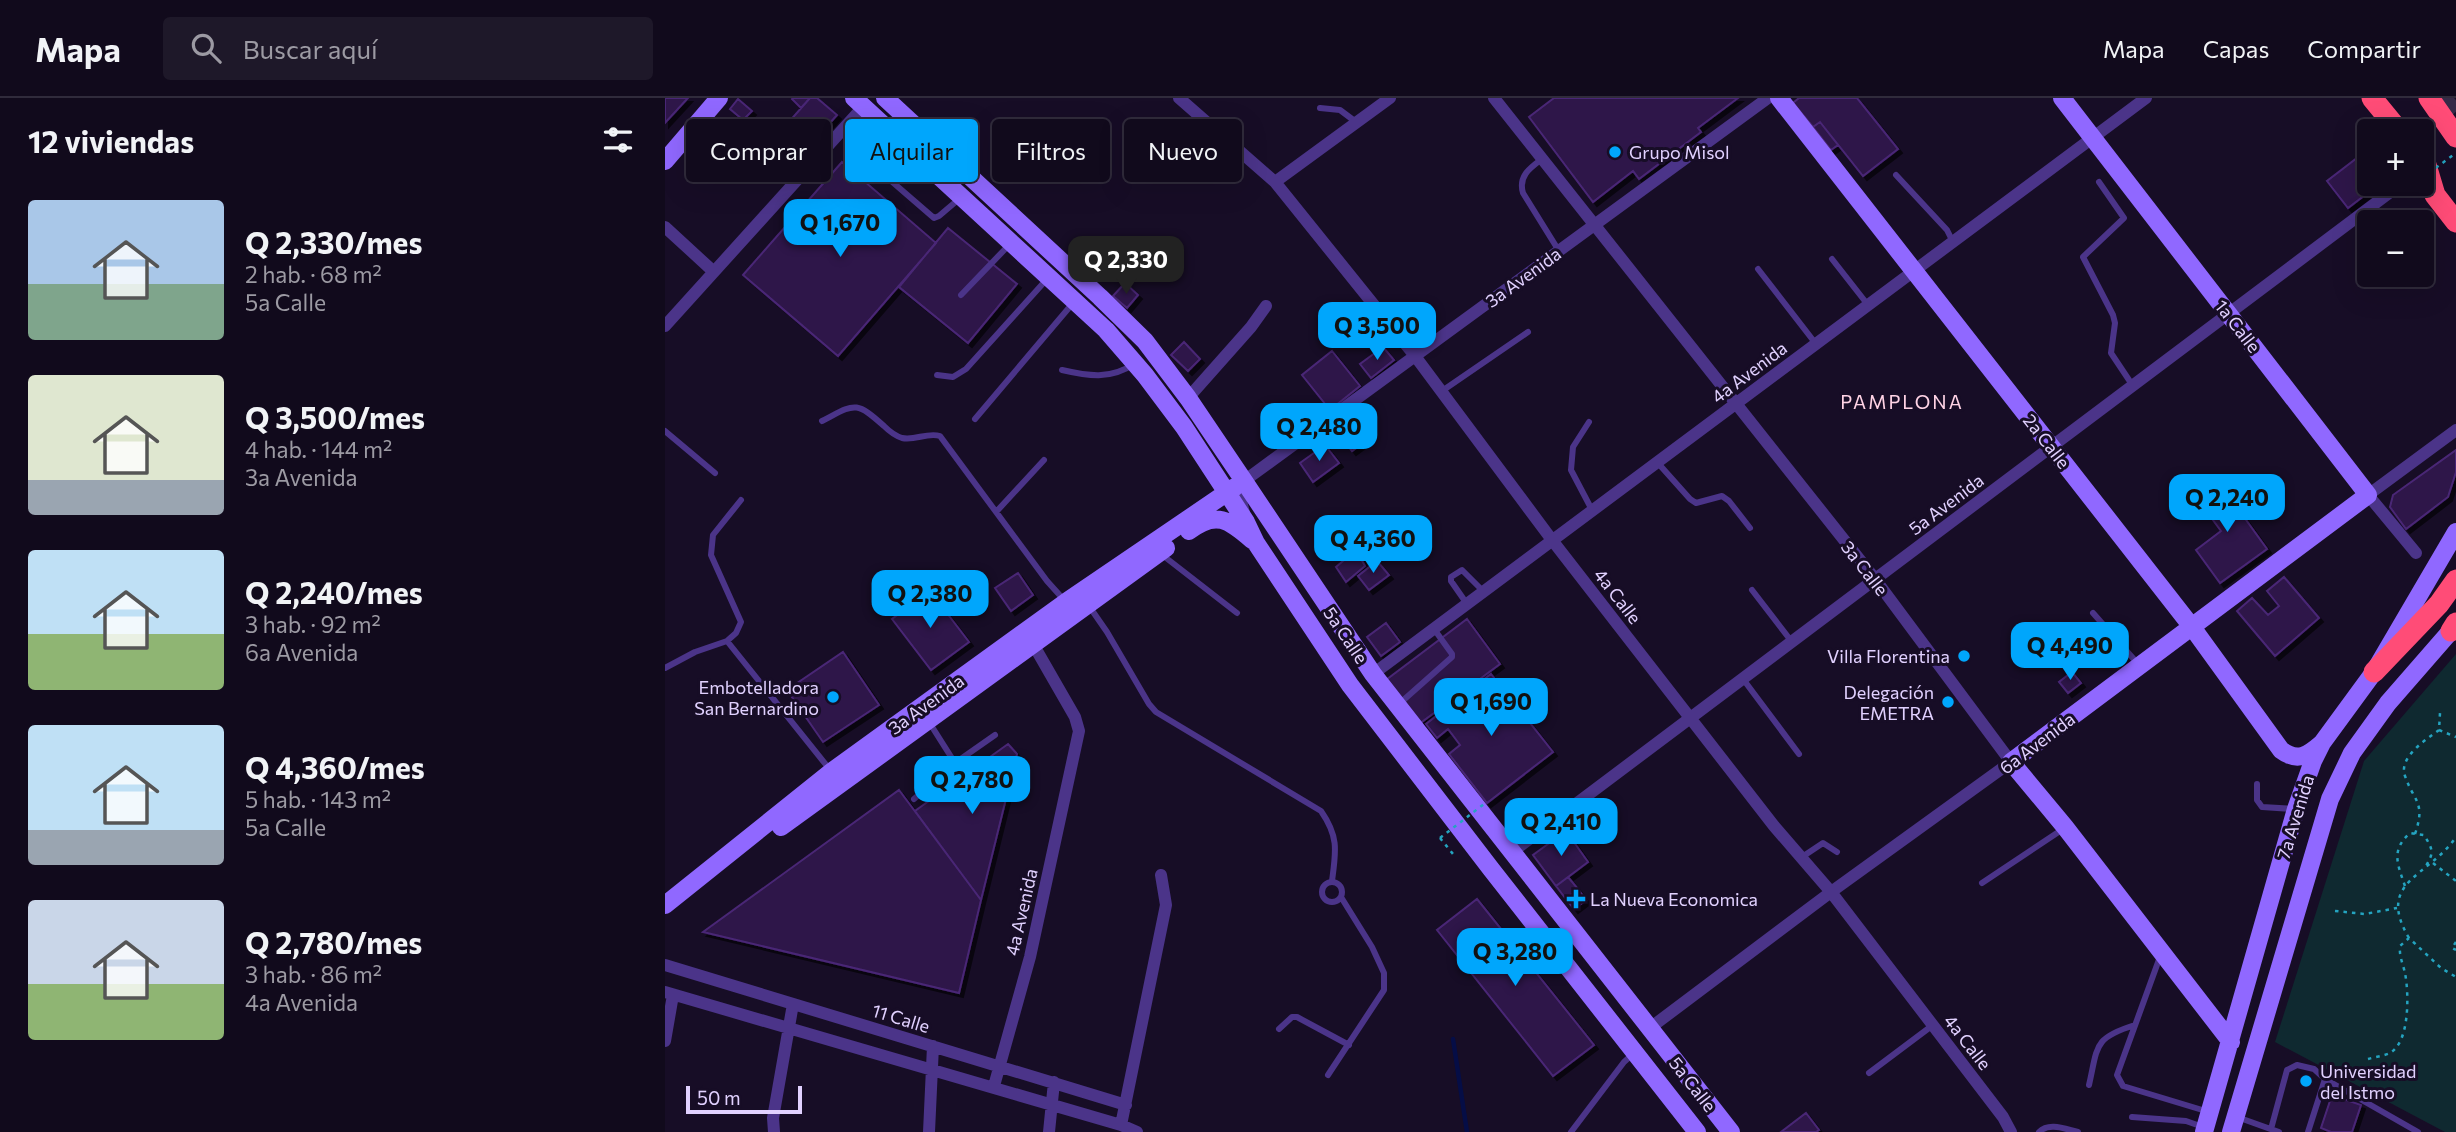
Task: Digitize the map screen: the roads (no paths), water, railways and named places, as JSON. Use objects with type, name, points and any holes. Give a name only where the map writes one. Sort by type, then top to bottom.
[{"type":"highway","points":[[2372,98],[2389,119]]},
{"type":"highway","points":[[2429,98],[2456,137]]},
{"type":"highway","points":[[2434,179],[2456,200]]},
{"type":"highway","points":[[2434,193],[2456,222]]},
{"type":"highway","points":[[2374,672],[2439,604],[2456,580]]},
{"type":"main road","points":[[665,161],[719,98]]},
{"type":"main road","name":"5a Calle","points":[[885,98],[1145,341],[1188,398],[1373,674],[1731,1132]]},
{"type":"main road","name":"2a Calle","points":[[1779,98],[2192,627],[2281,750],[2298,758],[2307,756],[2322,743]]},
{"type":"main road","name":"1a Calle","points":[[2062,98],[2368,495]]},
{"type":"main road","name":"5a Calle","points":[[858,102],[876,119]]},
{"type":"main road","name":"5a Calle","points":[[945,182],[1106,330],[1140,369],[1184,427],[1246,522],[1256,543],[1350,685],[1697,1132]]},
{"type":"main road","points":[[1140,369],[1162,362]]},
{"type":"main road","name":"3a Avenida","points":[[1076,607],[1244,481]]},
{"type":"main road","name":"6a Avenida","points":[[2011,762],[2368,495]]},
{"type":"main road","name":"3a Avenida","points":[[668,903],[744,854],[836,778],[1030,638],[1160,553],[1199,523],[1214,518],[1225,520],[1256,543]]},
{"type":"main road","name":"7a Avenida","points":[[2206,1124],[2296,809],[2313,761],[2322,743],[2374,672],[2456,532]]},
{"type":"main road","name":"7a Avenida","points":[[2233,1124],[2330,799],[2352,754],[2388,703],[2454,626]]},
{"type":"main road","name":"3a Avenida","points":[[836,778],[928,720],[1030,638]]},
{"type":"main road","name":"3a Calle","points":[[2011,762],[2065,827],[2231,1042]]},
{"type":"street","name":"4a Calle","points":[[1179,98],[1275,182],[1415,356],[1552,540],[1774,826],[1831,892],[2003,1117],[2011,1132]]},
{"type":"street","points":[[1275,182],[1390,98]]},
{"type":"street","name":"3a Calle","points":[[1494,98],[1875,579],[2011,762]]},
{"type":"street","name":"3a Avenida","points":[[1244,481],[1768,98]]},
{"type":"street","name":"4a Avenida","points":[[1373,674],[2146,98]]},
{"type":"street","points":[[665,327],[715,272],[858,102]]},
{"type":"street","name":"5a Avenida","points":[[1512,852],[2385,196]]},
{"type":"street","points":[[665,227],[715,272]]},
{"type":"street","points":[[1188,398],[1251,327],[1266,306]]},
{"type":"street","name":"6a Avenida","points":[[2368,495],[2456,430]]},
{"type":"street","points":[[1244,481],[1239,492],[1246,522]]},
{"type":"street","name":"1a Calle","points":[[2368,495],[2416,553]]},
{"type":"street","name":"4a Avenida","points":[[994,1086],[1030,957],[1079,731],[1075,717],[1030,638]]},
{"type":"street","name":"6a Avenida","points":[[1650,1028],[1831,892],[2011,762]]},
{"type":"street","points":[[1121,1125],[1166,905],[1161,875]]},
{"type":"street","name":"11 Calle","points":[[665,965],[1126,1105]]},
{"type":"street","points":[[665,1041],[669,993],[994,1086],[1137,1132]]},
{"type":"street","points":[[774,1132],[773,1118],[793,1004]]},
{"type":"street","points":[[929,1132],[933,1046]]},
{"type":"street","points":[[1049,1132],[1054,1082]]},
{"type":"lane","points":[[1320,108],[1340,110],[1356,122]]},
{"type":"lane","points":[[1542,159],[1530,168],[1521,185],[1523,193],[1559,251]]},
{"type":"lane","points":[[1896,175],[1947,230],[1953,242]]},
{"type":"lane","points":[[893,182],[934,218],[961,197]]},
{"type":"lane","points":[[2099,182],[2125,218],[2083,257],[2113,315],[2115,323],[2111,353],[2133,386]]},
{"type":"lane","points":[[961,295],[1011,244]]},
{"type":"lane","points":[[1832,259],[1868,305]]},
{"type":"lane","points":[[1758,269],[1816,344]]},
{"type":"lane","points":[[937,374],[953,377],[965,369],[1049,278]]},
{"type":"lane","points":[[975,419],[1075,302]]},
{"type":"lane","points":[[1442,391],[1528,332]]},
{"type":"lane","points":[[1062,370],[1090,377],[1140,369]]},
{"type":"lane","points":[[822,421],[855,406],[863,408],[889,431],[904,439],[931,433],[940,436],[1047,581],[1107,632],[1156,712],[1321,811],[1330,824],[1336,850],[1332,881]]},
{"type":"lane","points":[[1589,422],[1573,447],[1571,470],[1592,510]]},
{"type":"lane","points":[[665,431],[715,473]]},
{"type":"lane","points":[[996,512],[1044,460]]},
{"type":"lane","points":[[1657,462],[1696,503],[1722,496],[1750,528]]},
{"type":"lane","points":[[665,668],[695,652],[727,640],[736,633],[741,622],[711,555],[713,535],[741,500]]},
{"type":"lane","points":[[1160,553],[1237,613]]},
{"type":"lane","points":[[1467,604],[1451,582],[1451,577],[1462,570],[1483,592]]},
{"type":"lane","points":[[1752,590],[1793,642]]},
{"type":"lane","points":[[2093,613],[2140,666]]},
{"type":"lane","points":[[1398,706],[1452,657],[1434,629]]},
{"type":"lane","points":[[727,640],[836,778]]},
{"type":"lane","points":[[1743,679],[1799,754]]},
{"type":"lane","points":[[928,720],[955,763]]},
{"type":"lane","points":[[914,799],[955,763],[995,735]]},
{"type":"lane","points":[[2257,784],[2257,800],[2262,807],[2296,809]]},
{"type":"lane","points":[[1982,883],[2065,827]]},
{"type":"lane","points":[[1802,857],[1823,844],[1837,852]]},
{"type":"lane","points":[[1332,881],[1322,886],[1322,897],[1332,902],[1341,897]]},
{"type":"lane","points":[[1328,1075],[1384,990],[1384,974],[1372,947],[1341,897],[1341,886],[1332,881]]},
{"type":"lane","points":[[2162,952],[2117,1075],[2123,1086],[2206,1124]]},
{"type":"lane","points":[[1279,1029],[1292,1017],[1297,1017],[1349,1045]]},
{"type":"lane","points":[[1869,1073],[1933,1025]]},
{"type":"lane","points":[[2089,1085],[2098,1045],[2114,1032],[2135,1025]]},
{"type":"lane","points":[[1571,1132],[1624,1062],[1635,1052]]},
{"type":"lane","points":[[2271,1129],[2287,1070],[2297,1065],[2314,1069],[2325,1079],[2418,1132]]},
{"type":"lane","points":[[2308,1132],[2325,1079]]},
{"type":"lane","points":[[2132,1117],[2206,1124]]},
{"type":"lane","points":[[2233,1124],[2279,1132]]},
{"type":"lane","points":[[2039,1132],[2044,1127],[2078,1132]]},
{"type":"waterway","points":[[1453,1039],[1467,1132]]},
{"type":"tunnel","points":[[2440,98],[2456,116]]},
{"type":"place","name":"Grupo Misol","points":[[1615,152]]},
{"type":"place","name":"Villa Florentina","points":[[1964,656]]},
{"type":"place","name":"Embotelladora San Bernardino","points":[[833,697]]},
{"type":"place","name":"Delegación EMETRA","points":[[1948,702]]},
{"type":"place","name":"La Nueva Economica","points":[[1576,899]]},
{"type":"place","name":"Universidad del Istmo","points":[[2306,1081]]},
{"type":"district","name":"PAMPLONA","points":[[1902,401]]}]
